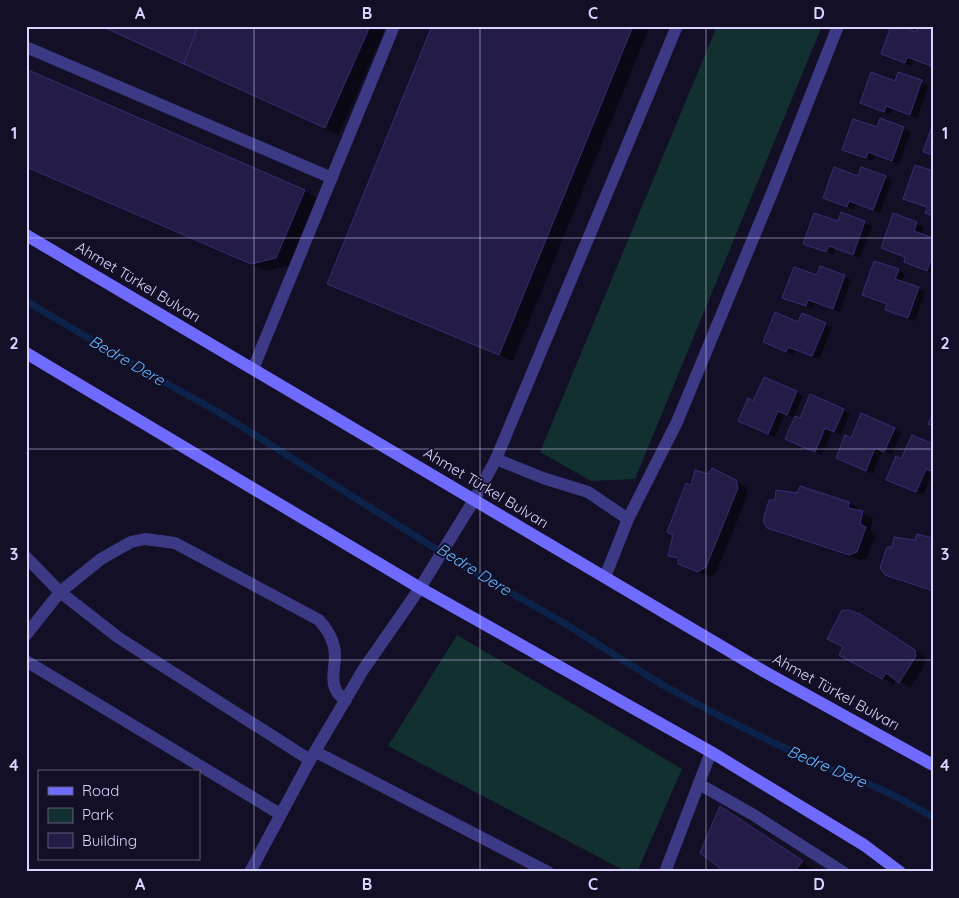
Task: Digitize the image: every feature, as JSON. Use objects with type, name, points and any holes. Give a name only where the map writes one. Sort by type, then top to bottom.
[{"type":"street","points":[[253,369],[394,26]]},
{"type":"street","points":[[250,872],[280,814],[363,670],[420,588],[474,500],[496,459],[677,26]]},
{"type":"street","points":[[605,577],[628,519],[677,422],[838,26]]},
{"type":"street","points":[[26,47],[332,178]]},
{"type":"street","name":"Ahmet Türkel Bulvarı","points":[[26,235],[765,672],[933,765]]},
{"type":"street","points":[[26,353],[420,588],[711,752],[864,845],[900,872]]},
{"type":"street","points":[[496,459],[543,478],[588,492],[628,519]]},
{"type":"street","points":[[26,635],[60,592],[101,559],[130,542],[146,539],[175,543],[319,620],[330,635],[334,645],[334,679],[337,692],[346,700]]},
{"type":"street","points":[[26,557],[60,592],[119,638],[313,756],[548,872]]},
{"type":"street","points":[[26,661],[280,814]]},
{"type":"street","points":[[665,872],[711,752]]},
{"type":"street","points":[[699,784],[752,814],[843,872]]},
{"type":"green space","points":[[717,26],[822,26],[635,479],[591,481],[540,452]]},
{"type":"green space","points":[[457,635],[682,769],[637,872],[627,872],[388,746]]},
{"type":"building","points":[[101,26],[198,26],[184,64]]},
{"type":"building","points":[[198,26],[370,26],[325,128],[184,64]]},
{"type":"building","points":[[432,26],[633,26],[499,355],[327,284]]},
{"type":"building","points":[[891,26],[900,26],[916,32],[918,26],[933,27],[931,66],[907,57],[905,63],[881,54]]},
{"type":"building","points":[[26,69],[305,190],[276,258],[251,264],[26,167]]},
{"type":"building","points":[[871,72],[895,81],[898,72],[922,80],[910,115],[886,106],[884,112],[860,103]]},
{"type":"building","points":[[880,118],[904,127],[892,161],[868,152],[866,158],[842,150],[853,119],[877,127]]},
{"type":"building","points":[[933,123],[933,155],[923,152]]},
{"type":"building","points":[[915,165],[933,171],[933,216],[925,213],[927,207],[903,199]]},
{"type":"building","points":[[834,167],[858,176],[861,167],[886,176],[873,210],[849,201],[847,207],[823,198]]},
{"type":"building","points":[[841,212],[865,221],[853,255],[829,246],[826,252],[803,244],[814,213],[838,221]]},
{"type":"building","points":[[893,213],[917,222],[914,231],[933,238],[933,254],[927,271],[904,262],[905,257],[881,248]]},
{"type":"building","points":[[874,261],[899,269],[895,279],[919,287],[908,318],[885,310],[887,304],[862,295]]},
{"type":"building","points":[[820,266],[845,275],[833,309],[808,300],[806,306],[782,298],[794,267],[817,275]]},
{"type":"building","points":[[775,312],[798,322],[802,313],[826,323],[812,356],[788,347],[786,352],[763,342]]},
{"type":"building","points":[[764,377],[797,391],[787,415],[778,411],[768,434],[738,421],[748,398],[753,401]]},
{"type":"building","points":[[810,394],[844,409],[834,432],[825,428],[815,452],[785,439],[795,416],[800,418]]},
{"type":"building","points":[[933,412],[933,426],[928,424]]},
{"type":"building","points":[[861,413],[895,428],[884,452],[875,448],[866,471],[836,458],[845,435],[851,438]]},
{"type":"building","points":[[912,435],[933,444],[933,472],[926,469],[916,492],[886,480],[896,456],[901,459]]},
{"type":"building","points":[[712,468],[736,480],[738,488],[706,567],[698,572],[678,564],[678,558],[668,556],[673,535],[667,532],[686,483],[691,485],[695,470],[708,474]]},
{"type":"building","points":[[800,486],[849,502],[848,508],[863,511],[860,524],[866,527],[857,552],[849,555],[767,528],[763,521],[769,500],[775,500],[776,490],[797,493]]},
{"type":"building","points":[[917,534],[933,538],[933,591],[885,575],[880,568],[887,547],[892,547],[894,537],[915,540]]},
{"type":"building","points":[[842,610],[849,610],[860,614],[915,650],[916,656],[899,683],[886,673],[882,679],[839,655],[843,647],[827,639]]},
{"type":"building","points":[[720,806],[803,861],[794,872],[725,872],[700,853]]},
{"type":"waterway","name":"Bedre Dere","points":[[26,301],[139,368],[220,413],[460,564],[559,620],[661,684],[774,743],[835,771],[867,783],[933,817]]}]
